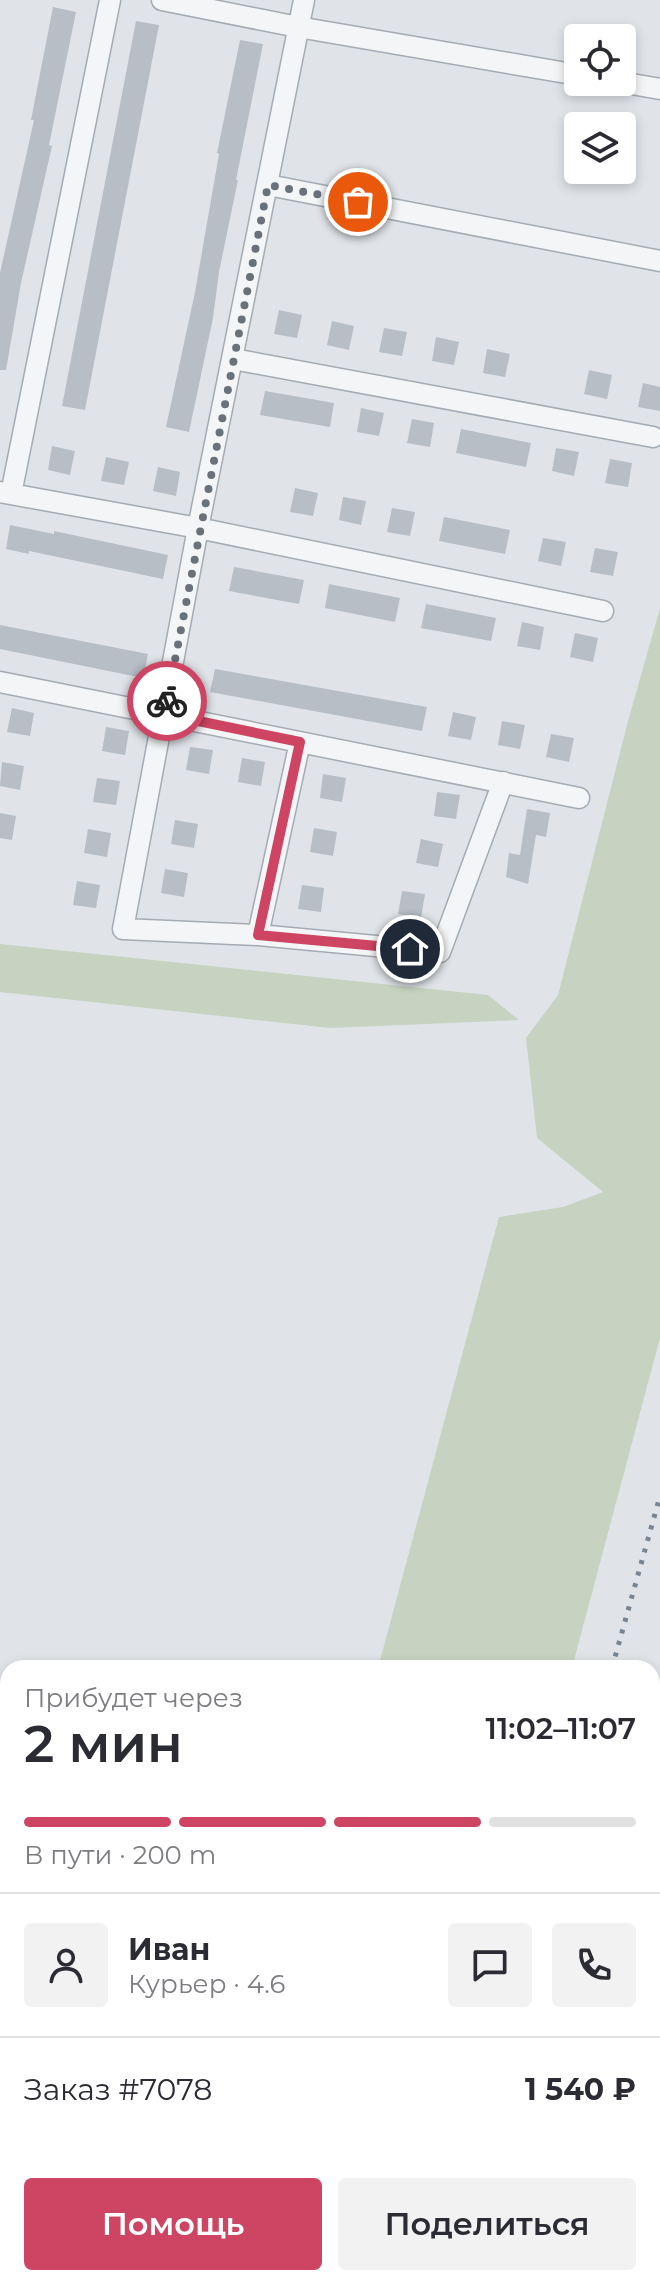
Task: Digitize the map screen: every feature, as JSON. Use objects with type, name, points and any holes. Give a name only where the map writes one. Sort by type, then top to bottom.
[{"type":"street","points":[[110,0],[6,493],[198,528],[603,611]]},
{"type":"street","points":[[162,0],[564,73]]},
{"type":"street","points":[[304,0],[198,528],[123,929],[258,935],[440,952],[503,782]]},
{"type":"street","points":[[636,85],[660,89]]},
{"type":"street","points":[[268,185],[660,261]]},
{"type":"street","points":[[233,359],[653,437]]},
{"type":"street","points":[[0,682],[579,798]]},
{"type":"street","points":[[258,935],[300,742]]},
{"type":"green space","points":[[660,608],[660,1338],[574,1660],[380,1660],[499,1217],[563,1207],[603,1192],[537,1138],[526,1038],[558,995]]},
{"type":"green space","points":[[0,944],[488,995],[519,1020],[330,1028],[0,992]]},
{"type":"building","points":[[53,7],[76,12],[6,370],[0,370],[0,273],[34,120],[31,120]]},
{"type":"building","points":[[136,21],[159,25],[85,410],[62,406]]},
{"type":"building","points":[[240,40],[263,44],[189,432],[166,427],[195,292],[217,153]]},
{"type":"building","points":[[279,310],[302,315],[297,338],[274,334]]},
{"type":"building","points":[[332,321],[354,326],[349,350],[327,345]]},
{"type":"building","points":[[384,328],[407,332],[402,356],[379,352]]},
{"type":"building","points":[[436,337],[459,342],[454,365],[432,361]]},
{"type":"building","points":[[487,349],[510,354],[505,377],[483,373]]},
{"type":"building","points":[[589,370],[612,375],[607,399],[584,394]]},
{"type":"building","points":[[643,383],[660,387],[660,411],[638,407]]},
{"type":"building","points":[[265,391],[334,403],[330,427],[260,415]]},
{"type":"building","points":[[361,408],[384,413],[379,436],[357,432]]},
{"type":"building","points":[[412,419],[434,423],[430,447],[407,443]]},
{"type":"building","points":[[461,429],[531,443],[526,467],[456,453]]},
{"type":"building","points":[[52,446],[75,451],[70,475],[48,470]]},
{"type":"building","points":[[556,448],[579,452],[574,476],[552,471]]},
{"type":"building","points":[[106,457],[129,462],[124,485],[101,481]]},
{"type":"building","points":[[610,459],[632,463],[628,487],[605,483]]},
{"type":"building","points":[[158,467],[180,472],[176,496],[153,491]]},
{"type":"building","points":[[295,488],[318,493],[313,516],[290,512]]},
{"type":"building","points":[[343,497],[366,501],[361,525],[339,520]]},
{"type":"building","points":[[392,508],[415,512],[410,536],[387,532]]},
{"type":"building","points":[[444,517],[510,530],[505,554],[439,541]]},
{"type":"building","points":[[10,525],[168,555],[163,579],[6,549]]},
{"type":"building","points":[[543,538],[566,542],[561,566],[538,561]]},
{"type":"building","points":[[595,548],[618,552],[613,576],[590,572]]},
{"type":"building","points":[[234,567],[304,580],[299,604],[229,591]]},
{"type":"building","points":[[329,584],[400,598],[395,622],[325,608]]},
{"type":"building","points":[[426,604],[496,618],[491,641],[421,628]]},
{"type":"building","points":[[522,622],[544,627],[540,650],[517,646]]},
{"type":"building","points":[[0,625],[148,654],[143,678],[0,649]]},
{"type":"building","points":[[575,633],[598,638],[593,662],[570,657]]},
{"type":"building","points":[[215,669],[427,707],[422,731],[210,692]]},
{"type":"building","points":[[12,708],[34,713],[30,736],[7,732]]},
{"type":"building","points":[[453,712],[476,717],[471,740],[448,736]]},
{"type":"building","points":[[502,721],[525,725],[520,749],[498,745]]},
{"type":"building","points":[[106,727],[129,731],[125,755],[102,751]]},
{"type":"building","points":[[551,734],[574,738],[569,762],[546,757]]},
{"type":"building","points":[[190,747],[213,750],[209,774],[186,770]]},
{"type":"building","points":[[242,758],[265,762],[261,786],[238,782]]},
{"type":"building","points":[[2,762],[24,766],[20,790],[0,786]]},
{"type":"building","points":[[323,774],[346,778],[342,802],[320,798]]},
{"type":"building","points":[[97,778],[120,781],[116,805],[93,802]]},
{"type":"building","points":[[437,792],[460,795],[456,819],[434,816]]},
{"type":"building","points":[[527,809],[550,813],[546,837],[536,835],[528,884],[506,877],[509,853],[520,855]]},
{"type":"building","points":[[0,813],[16,816],[12,840],[0,838]]},
{"type":"building","points":[[175,820],[198,824],[194,848],[171,844]]},
{"type":"building","points":[[314,828],[337,832],[333,856],[310,852]]},
{"type":"building","points":[[88,829],[111,833],[107,857],[84,853]]},
{"type":"building","points":[[421,839],[443,844],[438,867],[416,863]]},
{"type":"building","points":[[165,869],[188,873],[184,897],[161,893]]},
{"type":"building","points":[[77,881],[100,885],[96,908],[73,905]]},
{"type":"building","points":[[302,885],[324,888],[321,912],[298,909]]},
{"type":"building","points":[[402,891],[425,894],[421,918],[398,914]]},
{"type":"railway","points":[[614,1660],[660,1496]]},
{"type":"way so far","points":[[167,701],[198,528],[268,185],[358,202]]},
{"type":"route","points":[[167,701],[164,714],[300,742],[258,935],[410,949]]}]
